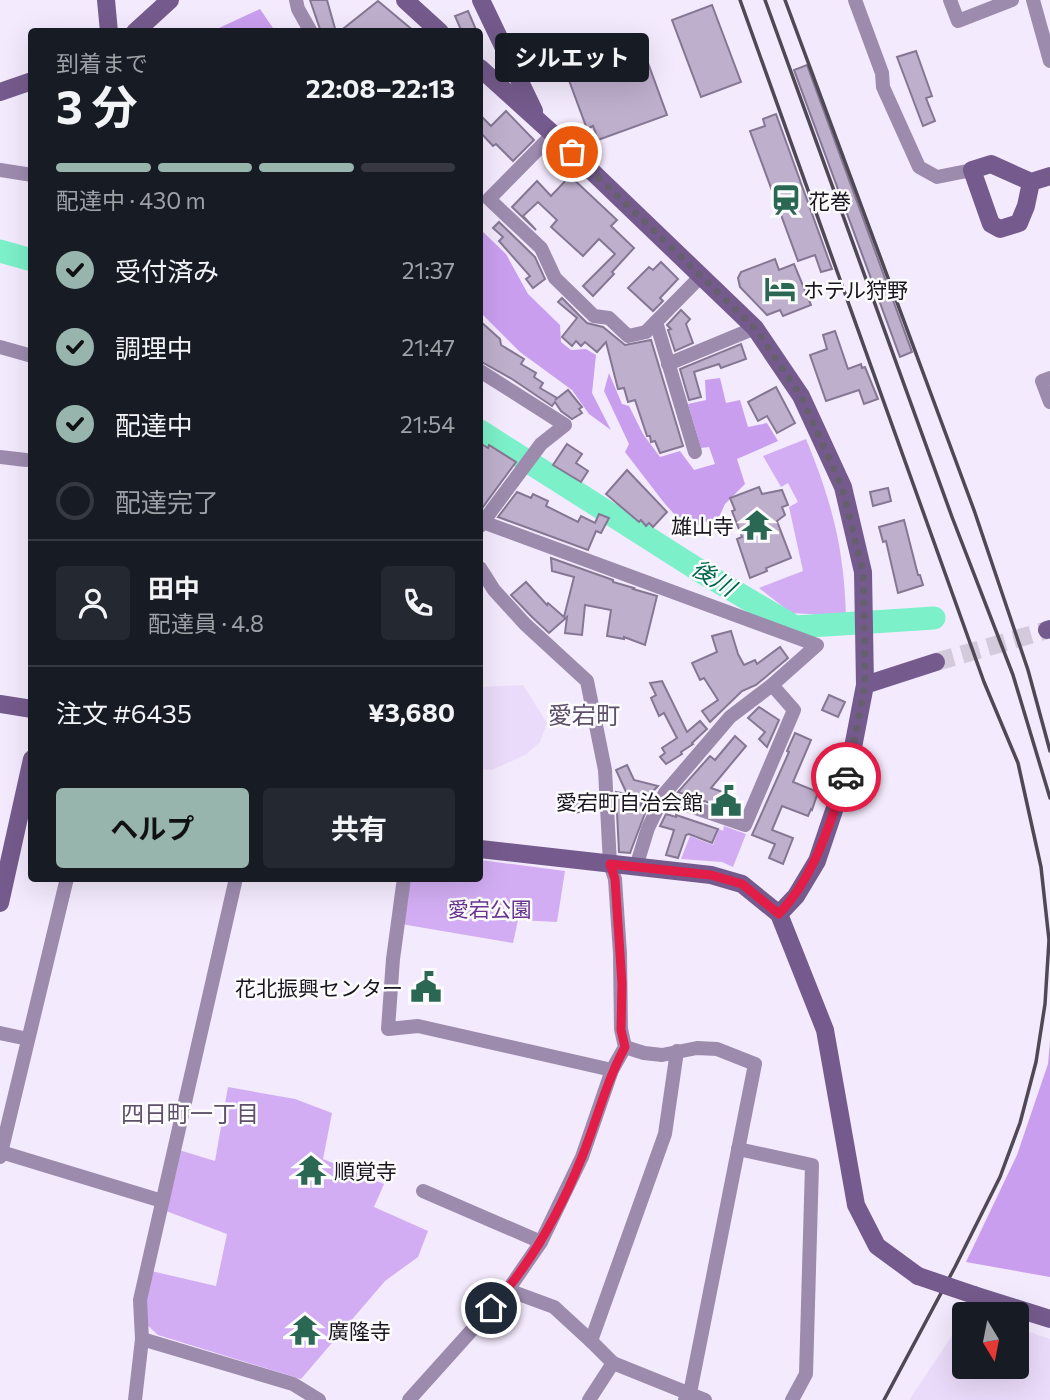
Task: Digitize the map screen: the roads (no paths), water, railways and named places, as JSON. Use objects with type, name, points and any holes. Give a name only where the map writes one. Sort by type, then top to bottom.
[{"type":"street","points":[[106,0],[109,28]]},
{"type":"street","points":[[139,28],[170,0]]},
{"type":"street","points":[[296,0],[309,28]]},
{"type":"street","points":[[405,0],[436,28]]},
{"type":"street","points":[[481,0],[539,121]]},
{"type":"street","points":[[855,0],[882,73],[883,87],[919,167],[937,177],[991,164],[1031,182],[1050,176]]},
{"type":"street","points":[[950,0],[958,21],[1012,0]]},
{"type":"street","points":[[1033,0],[1046,31],[1050,61]]},
{"type":"street","points":[[483,64],[505,52]]},
{"type":"street","points":[[483,69],[755,328],[801,396],[842,487],[863,572],[865,685],[850,763],[817,861],[796,896],[779,914]]},
{"type":"street","points":[[0,92],[28,82]]},
{"type":"street","points":[[553,134],[489,199],[541,248],[555,278],[594,316],[608,318],[628,336],[646,332],[702,275]]},
{"type":"street","points":[[0,170],[28,174]]},
{"type":"street","points":[[972,170],[990,224],[1000,229],[1019,223],[1031,182]]},
{"type":"street","points":[[656,322],[695,452]]},
{"type":"street","points":[[668,364],[755,328]]},
{"type":"street","points":[[0,347],[28,355]]},
{"type":"street","points":[[483,373],[565,425],[541,444],[483,519]]},
{"type":"street","points":[[1050,378],[1042,382],[1050,402]]},
{"type":"street","points":[[0,457],[26,460]]},
{"type":"street","points":[[483,524],[817,645],[772,685],[730,717],[663,797],[636,867]]},
{"type":"street","points":[[409,1400],[508,1290],[541,1242],[582,1157],[612,1070],[625,1047],[621,1030],[622,984],[616,891],[610,864],[605,770],[587,681],[525,624],[494,590],[483,573]]},
{"type":"street","points":[[865,685],[936,662]]},
{"type":"street","points":[[663,797],[744,825],[794,710],[772,685]]},
{"type":"street","points":[[0,704],[28,708]]},
{"type":"street","points":[[0,903],[27,801]]},
{"type":"street","points":[[483,849],[711,875],[742,884],[779,914],[825,1030],[856,1205],[877,1245],[918,1276],[1050,1319]]},
{"type":"street","points":[[66,882],[1,1154],[162,1201]]},
{"type":"street","points":[[135,1400],[142,1339],[140,1300],[235,882]]},
{"type":"street","points":[[403,882],[393,959],[388,1029],[418,1026],[612,1070]]},
{"type":"street","points":[[0,1033],[29,1039]]},
{"type":"street","points":[[625,1047],[662,1055],[677,1051],[717,1049],[755,1064],[688,1397]]},
{"type":"street","points":[[591,1341],[665,1134],[677,1051]]},
{"type":"street","points":[[738,1149],[812,1165],[806,1374],[792,1400]]},
{"type":"street","points":[[423,1191],[541,1242]]},
{"type":"street","points":[[508,1290],[554,1307],[613,1363],[688,1397],[705,1400]]},
{"type":"street","points":[[142,1339],[293,1384],[318,1400]]},
{"type":"street","points":[[589,1400],[613,1363]]},
{"type":"waterway","name":"後川","points":[[0,251],[28,259]]},
{"type":"waterway","name":"後川","points":[[483,433],[700,571],[795,627],[934,618]]},
{"type":"tunnel","points":[[936,662],[1047,630]]},
{"type":"railway","points":[[740,0],[984,682],[1018,763],[1041,867],[1049,940],[1045,1004],[1036,1062],[1020,1123],[1000,1177],[884,1400]]},
{"type":"railway","points":[[765,0],[952,517],[1013,675],[1050,798]]},
{"type":"railway","points":[[785,0],[974,510],[1028,670],[1050,751]]},
{"type":"place","name":"シルエット","points":[[572,152]]},
{"type":"place","name":"花巻","points":[[786,200]]},
{"type":"place","name":"ホテル狩野","points":[[780,289]]},
{"type":"place","name":"雄山寺","points":[[757,525]]},
{"type":"place","name":"愛宕町自治会館","points":[[726,801]]},
{"type":"place","name":"花北振興センター","points":[[426,987]]},
{"type":"place","name":"順覚寺","points":[[311,1170]]},
{"type":"place","name":"廣隆寺","points":[[305,1330]]},
{"type":"district","name":"愛宕町","points":[[584,714]]},
{"type":"district","name":"四日町一丁目","points":[[190,1113]]},
{"type":"park label","name":"愛宕公園","points":[[490,908]]}]
